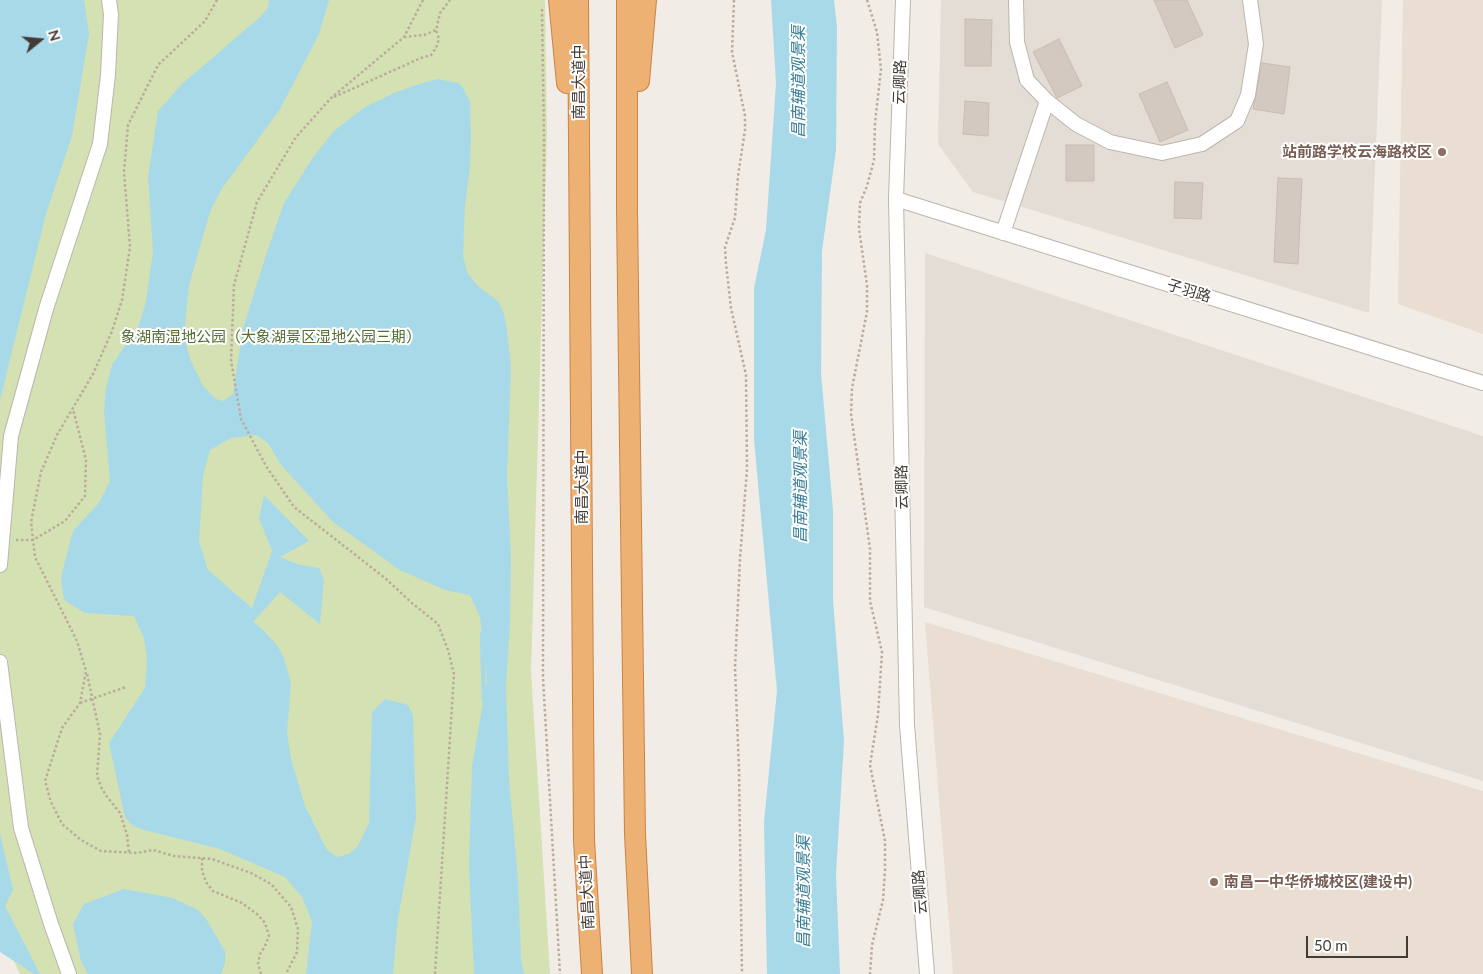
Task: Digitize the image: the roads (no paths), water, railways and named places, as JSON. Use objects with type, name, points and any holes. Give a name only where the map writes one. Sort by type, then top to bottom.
[{"type":"highway","points":[[559,0],[580,198]]},
{"type":"highway","name":"南昌大道中","points":[[578,0],[584,840],[592,974]]},
{"type":"highway","points":[[627,0],[627,210],[635,834],[642,974]]},
{"type":"highway","points":[[627,210],[646,0]]},
{"type":"street","points":[[0,565],[11,436],[46,309],[100,144],[108,75],[109,0]]},
{"type":"street","name":"云卿路","points":[[903,0],[896,199],[907,726],[927,974]]},
{"type":"street","points":[[1016,0],[1017,42],[1028,80],[1047,101],[1076,124],[1110,142],[1162,153],[1202,144],[1237,122],[1248,95],[1256,44],[1250,0]]},
{"type":"street","points":[[1003,233],[1047,101]]},
{"type":"street","name":"子羽路","points":[[896,199],[1483,383]]},
{"type":"street","points":[[0,662],[21,828],[69,974]]},
{"type":"water","points":[[0,0],[84,0],[89,34],[72,136],[46,214],[0,400]]},
{"type":"water","points":[[269,0],[329,0],[319,34],[280,109],[221,190],[210,212],[189,285],[184,335],[190,359],[203,386],[216,399],[224,401],[233,394],[243,328],[284,203],[314,156],[334,131],[365,107],[394,93],[437,79],[459,83],[470,102],[470,167],[465,206],[463,256],[467,272],[477,285],[499,302],[507,329],[511,367],[507,476],[511,557],[510,624],[506,687],[509,780],[518,879],[521,959],[524,974],[474,974],[469,865],[472,766],[487,680],[480,617],[470,595],[445,590],[400,570],[333,522],[281,465],[268,443],[256,435],[231,438],[210,450],[203,475],[199,542],[208,570],[252,608],[272,551],[259,518],[264,495],[309,541],[280,557],[300,565],[319,568],[324,580],[320,624],[280,592],[253,622],[277,645],[284,658],[291,683],[287,733],[291,759],[305,806],[327,850],[337,857],[349,854],[358,846],[369,823],[372,712],[385,699],[408,705],[413,715],[416,818],[398,919],[393,974],[306,974],[312,921],[302,897],[285,877],[220,849],[133,826],[125,817],[109,743],[145,688],[147,660],[144,638],[134,616],[85,613],[64,600],[61,577],[73,531],[99,503],[110,481],[104,411],[106,388],[112,365],[139,325],[146,302],[153,251],[148,177],[158,111],[182,84],[260,17],[268,8]]},
{"type":"water","name":"昌南辅道观景渠","points":[[771,0],[834,0],[837,27],[836,150],[822,251],[821,373],[833,510],[833,600],[844,741],[836,874],[840,974],[767,974],[764,822],[777,691],[754,440],[754,288],[766,230],[776,83]]},
{"type":"water","points":[[0,833],[13,890],[5,906],[40,974],[34,974],[0,952]]},
{"type":"water","points":[[124,889],[173,898],[198,910],[206,919],[225,951],[225,963],[221,974],[88,974],[81,961],[73,924],[84,904]]},
{"type":"waterway","points":[[482,634],[484,701]]},
{"type":"place","name":"站前路学校云海路校区","points":[[1442,152]]},
{"type":"place","name":"南昌一中华侨城校区(建设中)","points":[[1214,882]]},
{"type":"park label","name":"象湖南湿地公园（大象湖景区湿地公园三期）","points":[[271,337]]}]
